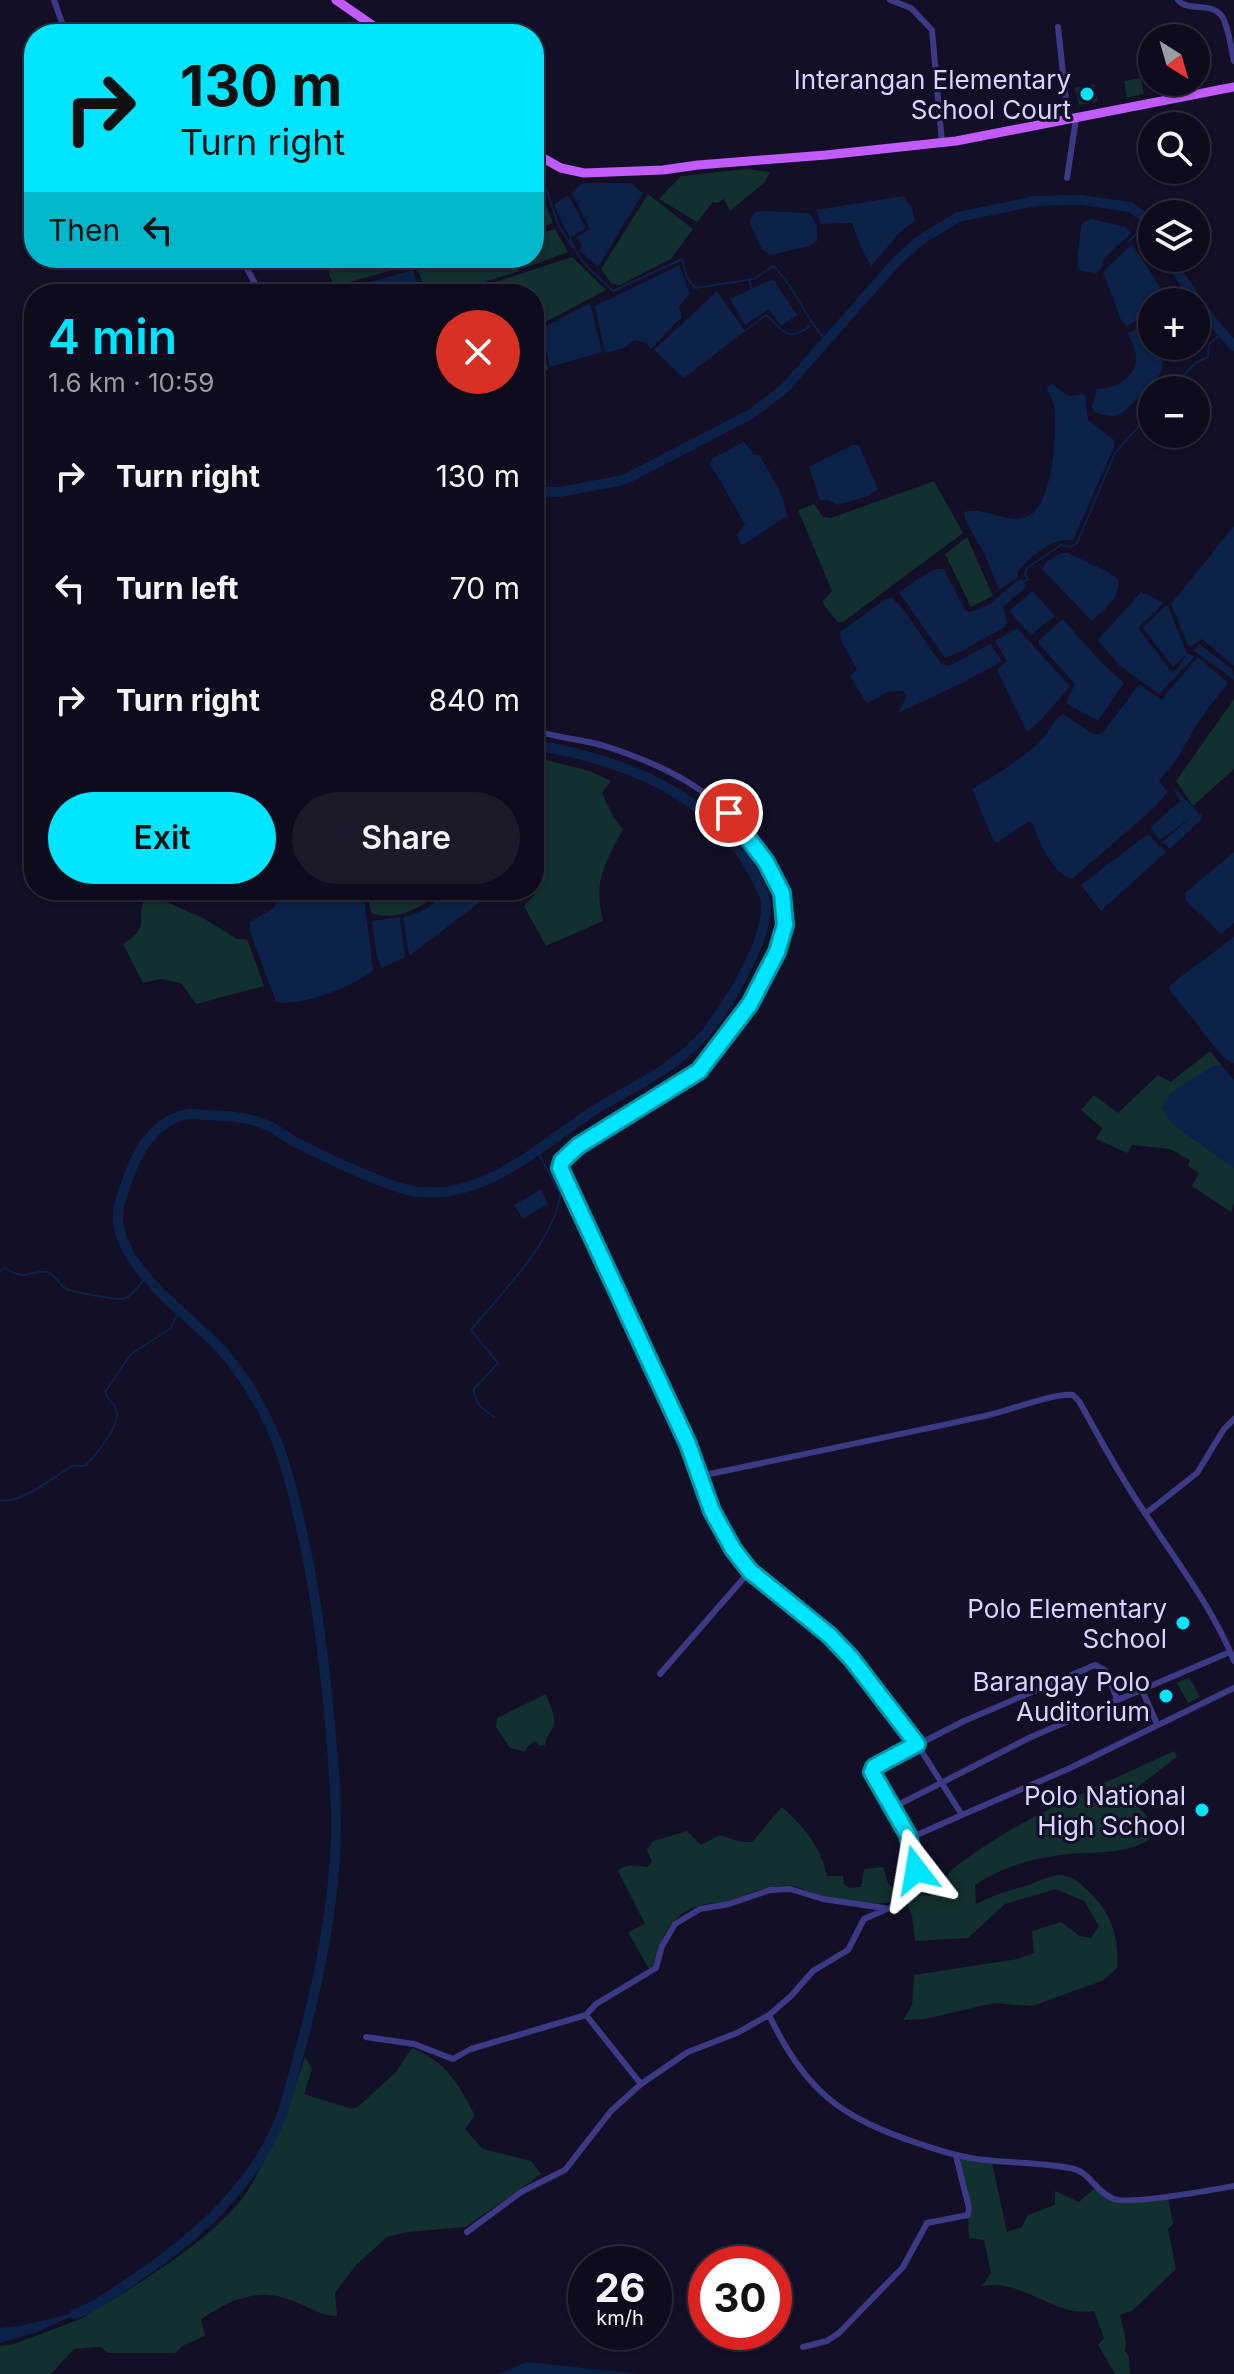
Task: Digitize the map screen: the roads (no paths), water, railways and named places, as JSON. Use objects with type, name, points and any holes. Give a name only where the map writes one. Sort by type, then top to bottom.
[{"type":"main road","points":[[336,0],[371,24]]},
{"type":"main road","points":[[544,159],[561,168],[584,173],[663,170],[942,143],[1234,87]]},
{"type":"street","points":[[54,0],[62,24]]},
{"type":"street","points":[[890,0],[911,8],[932,30],[942,143]]},
{"type":"street","points":[[1178,0],[1186,6],[1202,6],[1218,11],[1223,18],[1234,61]]},
{"type":"street","points":[[1058,27],[1072,119],[1067,178]]},
{"type":"street","points":[[544,732],[612,748],[665,769],[714,799],[739,824],[776,878],[785,908],[785,925],[777,952],[750,1004],[710,1059],[681,1083],[578,1146],[562,1161],[560,1168],[626,1306],[722,1531],[750,1571],[829,1635],[851,1658],[917,1744],[962,1815]]},
{"type":"street","points":[[700,1476],[843,1448],[1069,1394],[1079,1401],[1113,1463],[1207,1608],[1234,1661]]},
{"type":"street","points":[[1145,1514],[1197,1473],[1224,1429],[1234,1419]]},
{"type":"street","points":[[660,1674],[750,1571]]},
{"type":"street","points":[[892,1808],[1031,1737],[1230,1652]]},
{"type":"street","points":[[467,2232],[521,2192],[559,2175],[611,2111],[641,2084],[688,2052],[737,2033],[769,2015],[813,1971],[848,1950],[864,1919],[903,1902],[914,1884],[916,1870],[910,1838],[873,1770],[964,1721],[1095,1665],[1106,1671],[1117,1699]]},
{"type":"street","points":[[910,1838],[1068,1769],[1234,1688]]},
{"type":"street","points":[[1142,1690],[1157,1724]]},
{"type":"street","points":[[366,2037],[405,2042],[453,2059],[471,2049],[586,2015],[596,2004],[656,1968],[662,1946],[675,1924],[700,1909],[729,1904],[770,1890],[790,1889],[823,1899],[887,1909]]},
{"type":"street","points":[[586,2015],[641,2084]]},
{"type":"street","points":[[769,2015],[803,2074],[844,2112],[903,2138],[956,2156],[1077,2169],[1107,2195],[1129,2201],[1234,2186]]},
{"type":"street","points":[[803,2347],[827,2341],[839,2333],[903,2267],[927,2223],[968,2215],[956,2156]]},
{"type":"water","points":[[582,183],[631,183],[643,193],[598,267],[579,250],[582,246],[577,237],[590,229],[572,193]]},
{"type":"water","points":[[568,195],[586,228],[570,238],[554,205]]},
{"type":"water","points":[[903,196],[912,207],[915,221],[902,230],[871,266],[852,223],[821,224],[816,210]]},
{"type":"water","points":[[755,212],[810,213],[817,225],[817,241],[809,246],[770,255],[762,249],[749,222]]},
{"type":"water","points":[[1092,219],[1125,227],[1131,233],[1102,261],[1103,266],[1096,273],[1081,271],[1077,266],[1081,226]]},
{"type":"water","points":[[1132,244],[1138,253],[1138,272],[1150,272],[1161,288],[1138,288],[1138,320],[1127,326],[1121,320],[1103,272]]},
{"type":"water","points":[[679,265],[690,293],[679,307],[682,317],[651,349],[646,343],[635,340],[624,348],[605,353],[595,306]]},
{"type":"water","points":[[413,270],[417,284],[363,284]]},
{"type":"water","points":[[774,280],[797,315],[781,326],[769,309],[745,325],[730,299]]},
{"type":"water","points":[[717,291],[745,331],[684,378],[654,350]]},
{"type":"water","points":[[590,303],[602,352],[550,367],[544,327]]},
{"type":"water","points":[[1138,328],[1138,360],[1162,360],[1161,371],[1158,376],[1138,376],[1138,398],[1119,414],[1109,416],[1094,412],[1092,407],[1097,389],[1118,384],[1132,372],[1136,354],[1127,334]]},
{"type":"water","points":[[1051,383],[1068,396],[1085,394],[1088,420],[1114,440],[1114,447],[1073,540],[1043,549],[1018,571],[1018,577],[999,590],[964,512],[979,511],[1018,519],[1035,510],[1043,499],[1054,449],[1054,406],[1047,389]]},
{"type":"water","points":[[744,442],[754,455],[759,455],[772,477],[787,516],[741,544],[737,535],[745,524],[710,464],[713,458]]},
{"type":"water","points":[[852,445],[859,445],[878,489],[868,496],[837,505],[829,500],[820,500],[809,467]]},
{"type":"water","points":[[1234,526],[1234,666],[1202,639],[1192,646],[1188,645],[1171,604]]},
{"type":"water","points":[[1061,553],[1068,553],[1118,579],[1115,597],[1092,621],[1042,569]]},
{"type":"water","points":[[937,569],[944,569],[965,610],[970,612],[992,602],[1021,578],[1027,586],[1003,607],[1007,622],[1005,627],[945,658],[899,592]]},
{"type":"water","points":[[1033,591],[1055,616],[1031,635],[1009,611]]},
{"type":"water","points":[[1141,592],[1164,603],[1138,628],[1172,672],[1187,654],[1195,656],[1159,694],[1119,665],[1098,640]]},
{"type":"water","points":[[891,597],[904,610],[941,664],[949,666],[990,644],[1002,661],[898,713],[907,696],[903,691],[888,692],[868,703],[850,676],[857,670],[841,641],[840,632]]},
{"type":"water","points":[[1165,606],[1168,606],[1187,654],[1173,667],[1143,628]]},
{"type":"water","points":[[1063,619],[1124,683],[1098,721],[1066,703],[1075,684],[1039,644],[1039,640]]},
{"type":"water","points":[[1017,628],[1070,686],[1027,732],[998,672],[998,668],[1007,661],[995,641]]},
{"type":"water","points":[[1199,644],[1232,669],[1234,680],[1194,650]]},
{"type":"water","points":[[1198,657],[1228,683],[1159,781],[1168,792],[1154,808],[1072,879],[1052,864],[1032,823],[1028,822],[994,842],[972,789],[1032,749],[1063,714],[1094,734],[1102,734],[1139,684],[1161,700]]},
{"type":"water","points":[[1173,787],[1202,819],[1170,849],[1162,842],[1193,816],[1160,840],[1151,829],[1180,801]]},
{"type":"water","points":[[1148,834],[1166,852],[1101,911],[1081,885]]},
{"type":"water","points":[[1234,852],[1234,923],[1221,934],[1185,900],[1185,893]]},
{"type":"water","points":[[278,900],[364,900],[373,970],[353,983],[326,994],[299,1002],[276,1002],[250,932],[250,922],[274,908]]},
{"type":"water","points":[[436,900],[483,900],[409,956],[403,917],[432,905]]},
{"type":"water","points":[[400,917],[405,957],[382,968],[377,957],[372,921]]},
{"type":"water","points":[[1234,937],[1234,1064],[1222,1056],[1169,989],[1171,984]]},
{"type":"water","points":[[1215,1065],[1222,1066],[1234,1080],[1234,1168],[1173,1124],[1162,1108],[1170,1093]]},
{"type":"water","points":[[541,1189],[548,1204],[523,1219],[514,1205]]},
{"type":"water","points":[[86,2310],[37,2332],[0,2343],[0,2328]]},
{"type":"water","points":[[527,2362],[640,2374],[499,2374]]},
{"type":"waterway","points":[[544,186],[558,224],[572,247]]},
{"type":"waterway","points":[[544,491],[559,492],[624,480],[751,414],[784,389],[896,262],[919,241],[958,217],[1036,201],[1081,200],[1130,207],[1138,213]]},
{"type":"waterway","points":[[1129,241],[1138,232]]},
{"type":"waterway","points":[[570,238],[582,261],[613,291],[682,259],[687,278],[695,288],[754,279],[773,266],[826,340]]},
{"type":"waterway","points":[[1177,272],[1234,346]]},
{"type":"waterway","points":[[750,281],[751,289]]},
{"type":"waterway","points":[[745,331],[766,315],[790,334],[810,326]]},
{"type":"waterway","points":[[1183,376],[1195,363],[1208,357],[1209,344],[1222,333]]},
{"type":"waterway","points":[[1025,581],[1028,579],[1025,574],[1027,568],[1061,545],[1071,547],[1077,543],[1115,453],[1138,427]]},
{"type":"waterway","points":[[75,2314],[121,2289],[197,2231],[241,2185],[272,2138],[290,2087],[318,1976],[327,1928],[336,1841],[333,1765],[320,1635],[303,1537],[282,1457],[270,1425],[235,1367],[137,1265],[125,1245],[118,1224],[120,1202],[134,1163],[148,1140],[167,1122],[186,1114],[219,1115],[264,1124],[339,1163],[406,1190],[443,1192],[466,1187],[488,1179],[531,1155],[590,1113],[664,1069],[705,1033],[728,1002],[748,966],[763,929],[765,898],[755,876],[737,847],[715,822],[689,802],[631,771],[544,747]]},
{"type":"waterway","points":[[494,1417],[477,1402],[474,1389],[498,1363],[471,1330],[525,1266],[549,1229],[556,1210],[560,1193],[536,1149]]},
{"type":"waterway","points":[[0,1271],[5,1268],[19,1275],[47,1272],[66,1289],[119,1299],[130,1296],[146,1277]]},
{"type":"waterway","points":[[0,1500],[27,1494],[72,1466],[85,1466],[107,1439],[116,1422],[116,1409],[105,1392],[131,1354],[170,1329],[180,1308]]},
{"type":"place","name":"Interangan Elementary School Court","points":[[1087,94]]},
{"type":"place","name":"Polo Elementary School","points":[[1183,1623]]},
{"type":"place","name":"Barangay Polo Auditorium","points":[[1166,1696]]},
{"type":"place","name":"Polo National High School","points":[[1202,1810]]}]
